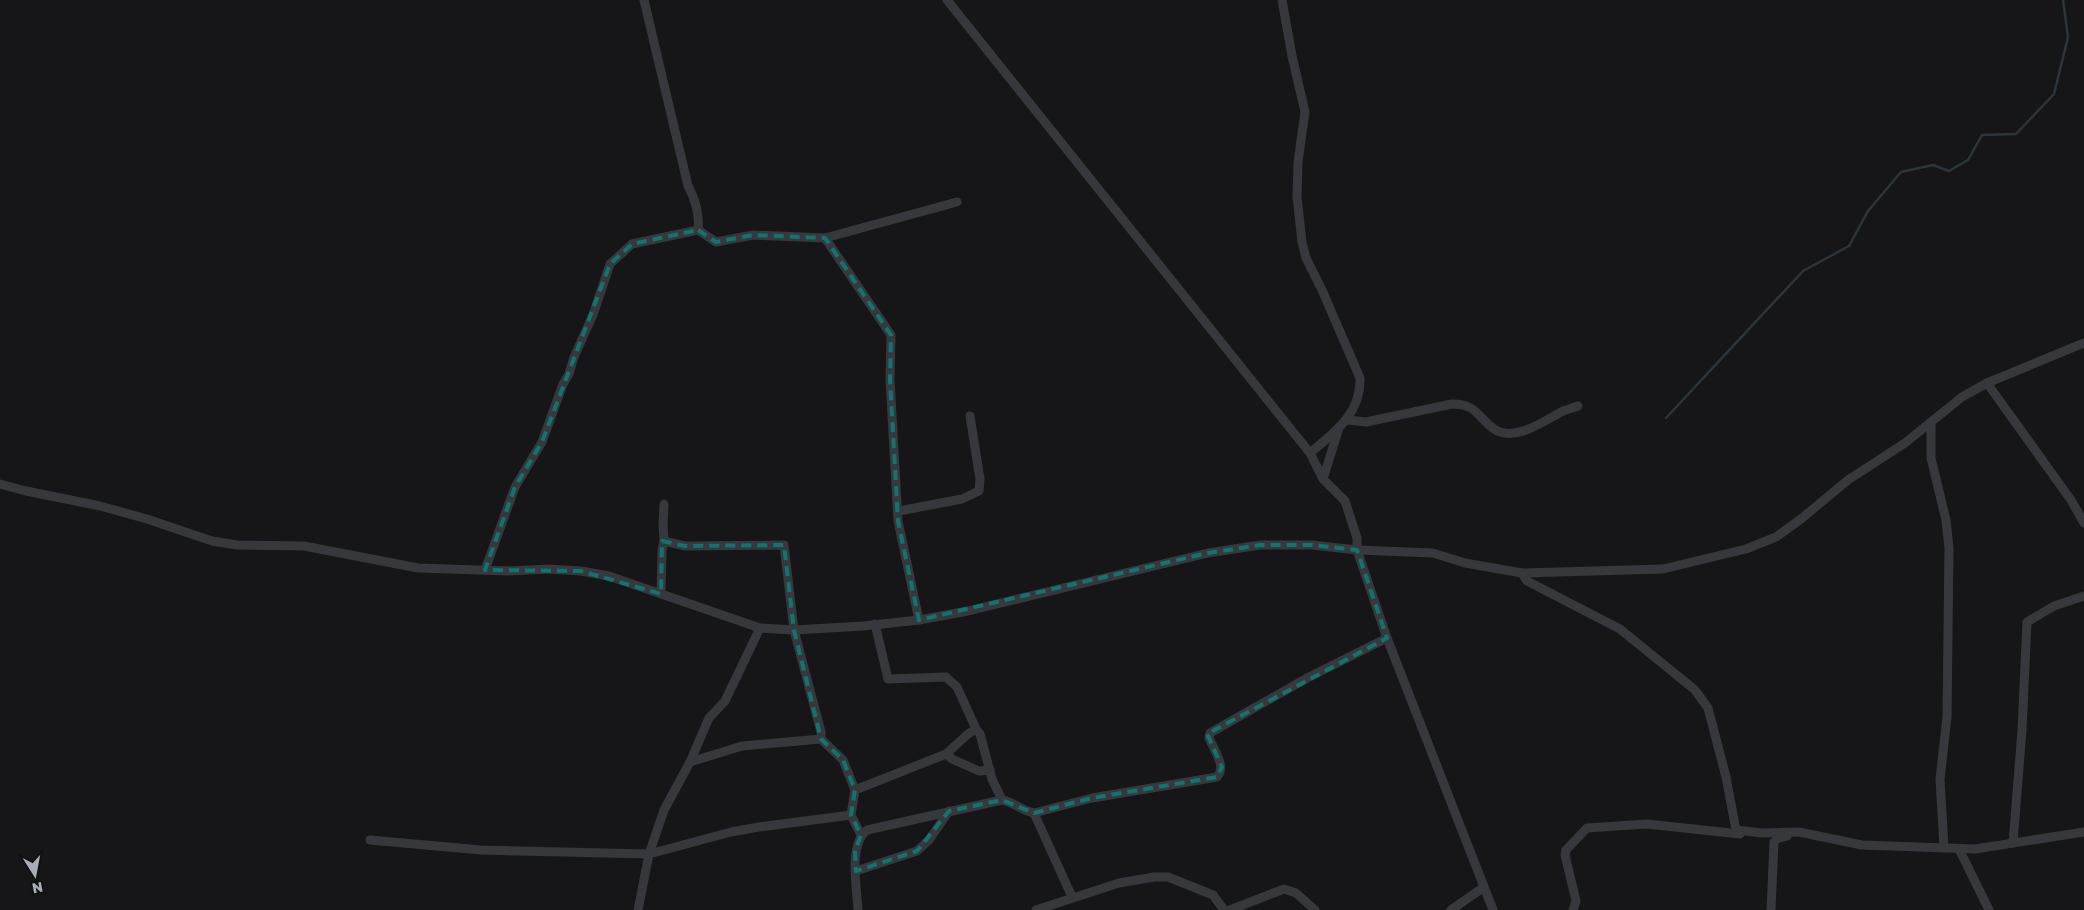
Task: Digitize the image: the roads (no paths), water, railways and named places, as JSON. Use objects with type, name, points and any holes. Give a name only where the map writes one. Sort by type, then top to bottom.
[{"type":"street","points":[[644,0],[688,186],[694,201],[699,224],[698,230]]},
{"type":"street","points":[[947,0],[1310,454],[1323,479],[1345,501],[1358,538],[1356,550],[1387,638],[1492,910]]},
{"type":"street","points":[[1282,0],[1305,112],[1298,162],[1297,197],[1302,242],[1306,258],[1360,378],[1360,392],[1348,420],[1310,454]]},
{"type":"street","points":[[486,570],[515,487],[542,442],[574,358],[593,315],[610,264],[632,244],[698,230],[716,242],[753,235],[825,238],[956,202]]},
{"type":"street","points":[[825,238],[892,335],[890,380],[899,511],[898,521],[919,620]]},
{"type":"street","points":[[0,484],[100,506],[147,519],[212,541],[237,545],[304,546],[418,568],[581,571],[609,576],[760,628],[794,630],[919,620],[977,609],[1208,553],[1260,545],[1312,545],[1356,550],[1433,553],[1465,563],[1522,573],[1663,569],[1746,549],[1776,537],[1848,480],[1906,443],[1962,397],[1987,383],[2084,343]]},
{"type":"street","points":[[1987,383],[2071,500],[2084,523]]},
{"type":"street","points":[[1348,420],[1366,422],[1452,404],[1462,404],[1473,408],[1494,429],[1503,433],[1518,433],[1578,406]]},
{"type":"street","points":[[899,511],[962,499],[979,491],[980,479],[970,416]]},
{"type":"street","points":[[1931,422],[1931,458],[1946,520],[1948,548],[1947,716],[1940,779],[1944,848]]},
{"type":"street","points":[[1323,479],[1340,428]]},
{"type":"street","points":[[661,594],[664,504]]},
{"type":"street","points":[[664,542],[685,546],[784,545],[794,630],[822,732],[821,738]]},
{"type":"street","points":[[1522,573],[1527,581],[1620,628],[1695,690],[1708,708],[1726,777],[1736,830],[1762,833],[1799,832],[1862,845],[1975,850],[2084,832]]},
{"type":"street","points":[[2013,843],[2022,730],[2027,622],[2054,606],[2084,596]]},
{"type":"street","points":[[876,624],[888,679],[946,677],[957,687],[980,734],[992,779],[1002,800]]},
{"type":"street","points":[[638,910],[649,854],[664,810],[690,762],[704,727],[709,718],[725,701],[760,628]]},
{"type":"street","points":[[858,910],[855,852],[861,835],[867,830],[1002,800],[1010,802],[1026,812],[1034,813],[1092,798],[1216,777],[1221,773],[1222,767],[1209,738],[1210,733],[1310,677],[1387,638]]},
{"type":"street","points":[[855,790],[946,754],[976,729]]},
{"type":"street","points":[[690,762],[742,746],[821,738],[844,760],[855,790],[851,815],[861,835]]},
{"type":"street","points":[[946,754],[979,771],[990,770]]},
{"type":"street","points":[[856,870],[918,851],[929,840],[949,811]]},
{"type":"street","points":[[1034,813],[1072,897]]},
{"type":"street","points":[[370,840],[481,850],[649,854],[740,830],[851,815]]},
{"type":"street","points":[[1573,910],[1576,901],[1565,854],[1566,850],[1587,828],[1647,824],[1778,838],[1799,832]]},
{"type":"street","points":[[1772,910],[1772,855],[1774,842],[1778,838]]},
{"type":"street","points":[[1959,848],[1989,910]]},
{"type":"street","points":[[1036,910],[1120,883],[1154,877],[1168,877],[1214,895],[1224,910]]},
{"type":"street","points":[[1451,910],[1484,887]]},
{"type":"street","points":[[1230,910],[1284,889],[1296,893],[1314,910]]},
{"type":"waterway","points":[[1666,418],[1803,271],[1849,246],[1868,211],[1901,172],[1933,165],[1949,171],[1968,160],[1982,135],[2016,134],[2054,94],[2068,37],[2063,0]]}]
